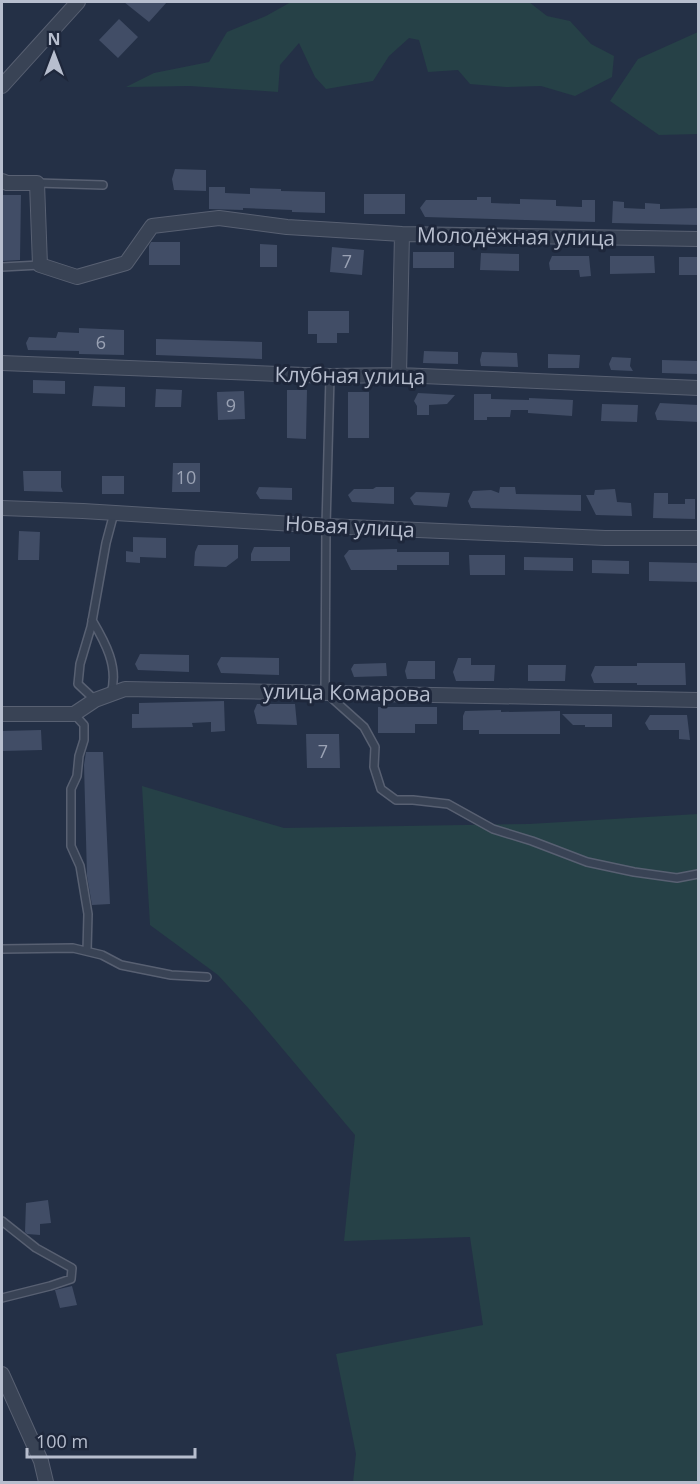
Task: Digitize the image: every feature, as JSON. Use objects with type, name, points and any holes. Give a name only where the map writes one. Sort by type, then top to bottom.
[{"type":"street","points":[[2,86],[78,2]]},
{"type":"street","points":[[2,181],[37,183],[40,265]]},
{"type":"street","name":"Молодёжная улица","points":[[40,265],[77,277],[126,263],[152,226],[219,218],[287,227],[402,234],[699,239]]},
{"type":"street","points":[[399,375],[402,234]]},
{"type":"street","name":"Клубная улица","points":[[2,363],[330,376],[399,375],[699,388]]},
{"type":"street","name":"Новая улица","points":[[2,508],[326,526],[605,538],[699,538]]},
{"type":"street","name":"улица Комарова","points":[[74,714],[95,700],[124,688],[699,700]]},
{"type":"street","points":[[2,714],[74,714]]},
{"type":"street","points":[[2,1374],[41,1461],[46,1482]]},
{"type":"lane","points":[[37,183],[103,185]]},
{"type":"lane","points":[[2,267],[40,265]]},
{"type":"lane","points":[[330,376],[325,692],[364,727],[375,747],[374,767],[381,789],[396,800],[448,804],[492,829],[587,862],[677,878],[699,874]]},
{"type":"lane","points":[[95,700],[78,684],[80,664],[92,620],[114,513]]},
{"type":"lane","points":[[92,620],[111,660],[115,681],[111,693]]},
{"type":"lane","points":[[74,714],[84,725],[84,740],[79,756],[77,776],[71,789],[71,846],[80,866],[88,915],[87,951]]},
{"type":"lane","points":[[2,949],[73,948],[102,955],[121,965],[171,975],[207,978]]},
{"type":"lane","points":[[2,1221],[36,1248],[72,1268],[71,1279],[2,1298]]},
{"type":"green space","points":[[291,2],[529,2],[547,16],[570,21],[591,44],[614,56],[612,77],[575,96],[541,86],[506,87],[470,84],[458,70],[428,72],[419,40],[409,38],[389,56],[373,81],[326,89],[315,77],[299,43],[280,65],[278,92],[190,86],[126,87],[154,73],[209,62],[227,32],[266,16]]},
{"type":"green space","points":[[698,32],[698,134],[659,135],[610,101],[638,59]]},
{"type":"green space","points":[[142,786],[284,828],[529,824],[698,814],[698,1482],[353,1482],[356,1454],[336,1354],[483,1325],[470,1237],[344,1241],[355,1135],[218,975],[150,925]]},
{"type":"building","points":[[124,2],[167,2],[149,22]]},
{"type":"building","points":[[119,19],[138,37],[118,58],[99,40]]},
{"type":"building","points":[[175,169],[206,170],[206,191],[174,190],[172,179]]},
{"type":"building","points":[[209,187],[225,187],[225,193],[250,194],[250,188],[325,192],[325,213],[243,208],[243,210],[209,209]]},
{"type":"building","points":[[364,194],[405,194],[405,214],[364,214]]},
{"type":"building","points":[[2,195],[21,195],[20,260],[2,261]]},
{"type":"building","points":[[477,197],[491,197],[491,203],[520,204],[520,199],[556,200],[556,206],[582,207],[582,200],[595,200],[595,222],[425,217],[420,208],[426,200],[477,200]]},
{"type":"building","points":[[613,201],[624,202],[624,208],[645,209],[645,203],[660,204],[660,209],[699,208],[699,225],[612,223]]},
{"type":"building","points":[[151,242],[180,242],[180,265],[149,265]]},
{"type":"building","points":[[260,244],[277,245],[277,267],[260,267]]},
{"type":"building","points":[[332,247],[364,250],[362,275],[330,272]]},
{"type":"building","points":[[413,252],[454,252],[454,268],[413,268]]},
{"type":"building","points":[[481,253],[519,254],[519,271],[480,270]]},
{"type":"building","points":[[552,256],[589,256],[591,276],[580,277],[579,270],[550,270],[549,263]]},
{"type":"building","points":[[610,256],[654,256],[655,273],[610,274]]},
{"type":"building","points":[[679,257],[699,257],[699,275],[679,275]]},
{"type":"building","points":[[308,311],[349,311],[349,333],[337,333],[337,343],[317,343],[317,334],[308,334]]},
{"type":"building","points":[[79,328],[124,330],[124,355],[28,350],[26,343],[29,337],[56,338],[58,332],[79,333]]},
{"type":"building","points":[[156,339],[262,342],[262,359],[156,355]]},
{"type":"building","points":[[424,351],[458,352],[458,364],[423,363]]},
{"type":"building","points":[[482,352],[517,353],[518,367],[481,366]]},
{"type":"building","points":[[548,354],[580,355],[579,368],[548,368]]},
{"type":"building","points":[[612,357],[631,358],[630,366],[633,371],[611,370],[609,364]]},
{"type":"building","points":[[662,360],[697,361],[697,374],[662,373]]},
{"type":"building","points":[[33,380],[65,381],[65,394],[33,393]]},
{"type":"building","points":[[94,386],[125,387],[125,407],[92,406]]},
{"type":"building","points":[[156,389],[182,390],[181,407],[155,407]]},
{"type":"building","points":[[287,390],[307,390],[306,439],[287,438]]},
{"type":"building","points":[[244,391],[245,419],[218,420],[217,392]]},
{"type":"building","points":[[348,392],[369,392],[369,438],[348,438]]},
{"type":"building","points":[[418,393],[455,395],[447,404],[429,405],[429,415],[417,415],[417,406],[414,401]]},
{"type":"building","points":[[474,394],[491,394],[491,399],[573,400],[572,416],[511,410],[510,417],[487,417],[487,420],[474,420]]},
{"type":"building","points":[[660,403],[698,405],[699,422],[657,420],[655,413]]},
{"type":"building","points":[[602,404],[638,405],[637,422],[601,421]]},
{"type":"building","points":[[173,463],[200,463],[200,492],[172,492]]},
{"type":"building","points":[[23,471],[61,471],[63,492],[24,491]]},
{"type":"building","points":[[102,476],[124,476],[124,494],[102,494]]},
{"type":"building","points":[[259,487],[292,488],[292,500],[260,499],[256,493]]},
{"type":"building","points":[[394,487],[394,504],[352,502],[348,495],[354,489]]},
{"type":"building","points":[[500,487],[515,487],[516,494],[581,495],[581,511],[471,508],[468,501],[473,491],[491,490],[499,493]]},
{"type":"building","points":[[615,489],[617,502],[631,503],[632,516],[596,515],[586,495],[594,495],[595,490]]},
{"type":"building","points":[[416,492],[450,493],[447,507],[414,505],[410,498]]},
{"type":"building","points":[[654,493],[668,493],[668,504],[685,504],[685,499],[695,499],[695,519],[653,518]]},
{"type":"building","points":[[19,531],[40,532],[39,560],[18,560]]},
{"type":"building","points":[[133,537],[166,538],[166,558],[140,557],[140,563],[126,562],[126,551],[133,552]]},
{"type":"building","points":[[198,545],[238,545],[238,558],[226,567],[194,566]]},
{"type":"building","points":[[254,547],[290,547],[290,561],[251,561]]},
{"type":"building","points":[[397,549],[397,552],[449,552],[449,565],[397,565],[397,570],[351,570],[344,556],[349,550]]},
{"type":"building","points":[[469,555],[505,555],[505,575],[470,575]]},
{"type":"building","points":[[524,557],[573,558],[573,571],[524,570]]},
{"type":"building","points":[[592,560],[629,561],[629,574],[592,573]]},
{"type":"building","points":[[649,562],[699,563],[699,582],[649,581]]},
{"type":"building","points":[[140,654],[189,655],[189,672],[138,670],[135,664]]},
{"type":"building","points":[[221,657],[279,658],[279,675],[221,673],[217,664]]},
{"type":"building","points":[[458,658],[471,658],[471,665],[495,665],[494,681],[456,681],[453,672]]},
{"type":"building","points":[[408,661],[435,661],[435,679],[407,679],[405,671]]},
{"type":"building","points":[[386,663],[387,676],[354,677],[351,669],[354,664]]},
{"type":"building","points":[[637,663],[685,663],[686,685],[594,683],[591,675],[595,666],[637,666]]},
{"type":"building","points":[[528,665],[566,665],[565,681],[528,681]]},
{"type":"building","points":[[224,701],[225,731],[211,732],[211,722],[192,723],[193,727],[132,728],[132,714],[139,714],[139,703]]},
{"type":"building","points":[[257,704],[295,704],[297,725],[257,724],[254,711]]},
{"type":"building","points":[[378,707],[437,707],[437,724],[415,724],[415,733],[378,733]]},
{"type":"building","points":[[501,710],[501,712],[560,711],[560,734],[479,734],[479,730],[463,730],[465,711]]},
{"type":"building","points":[[562,714],[612,714],[612,727],[573,725]]},
{"type":"building","points":[[650,715],[687,715],[690,740],[679,739],[679,730],[649,730],[645,723]]},
{"type":"building","points":[[41,730],[42,750],[2,751],[2,731]]},
{"type":"building","points":[[306,734],[339,734],[340,768],[307,768]]},
{"type":"building","points":[[86,752],[103,752],[110,904],[92,905],[87,876],[84,765]]},
{"type":"building","points":[[48,1200],[51,1223],[40,1224],[40,1235],[27,1234],[25,1232],[26,1203]]},
{"type":"building","points":[[72,1286],[77,1305],[60,1308],[55,1290]]}]
